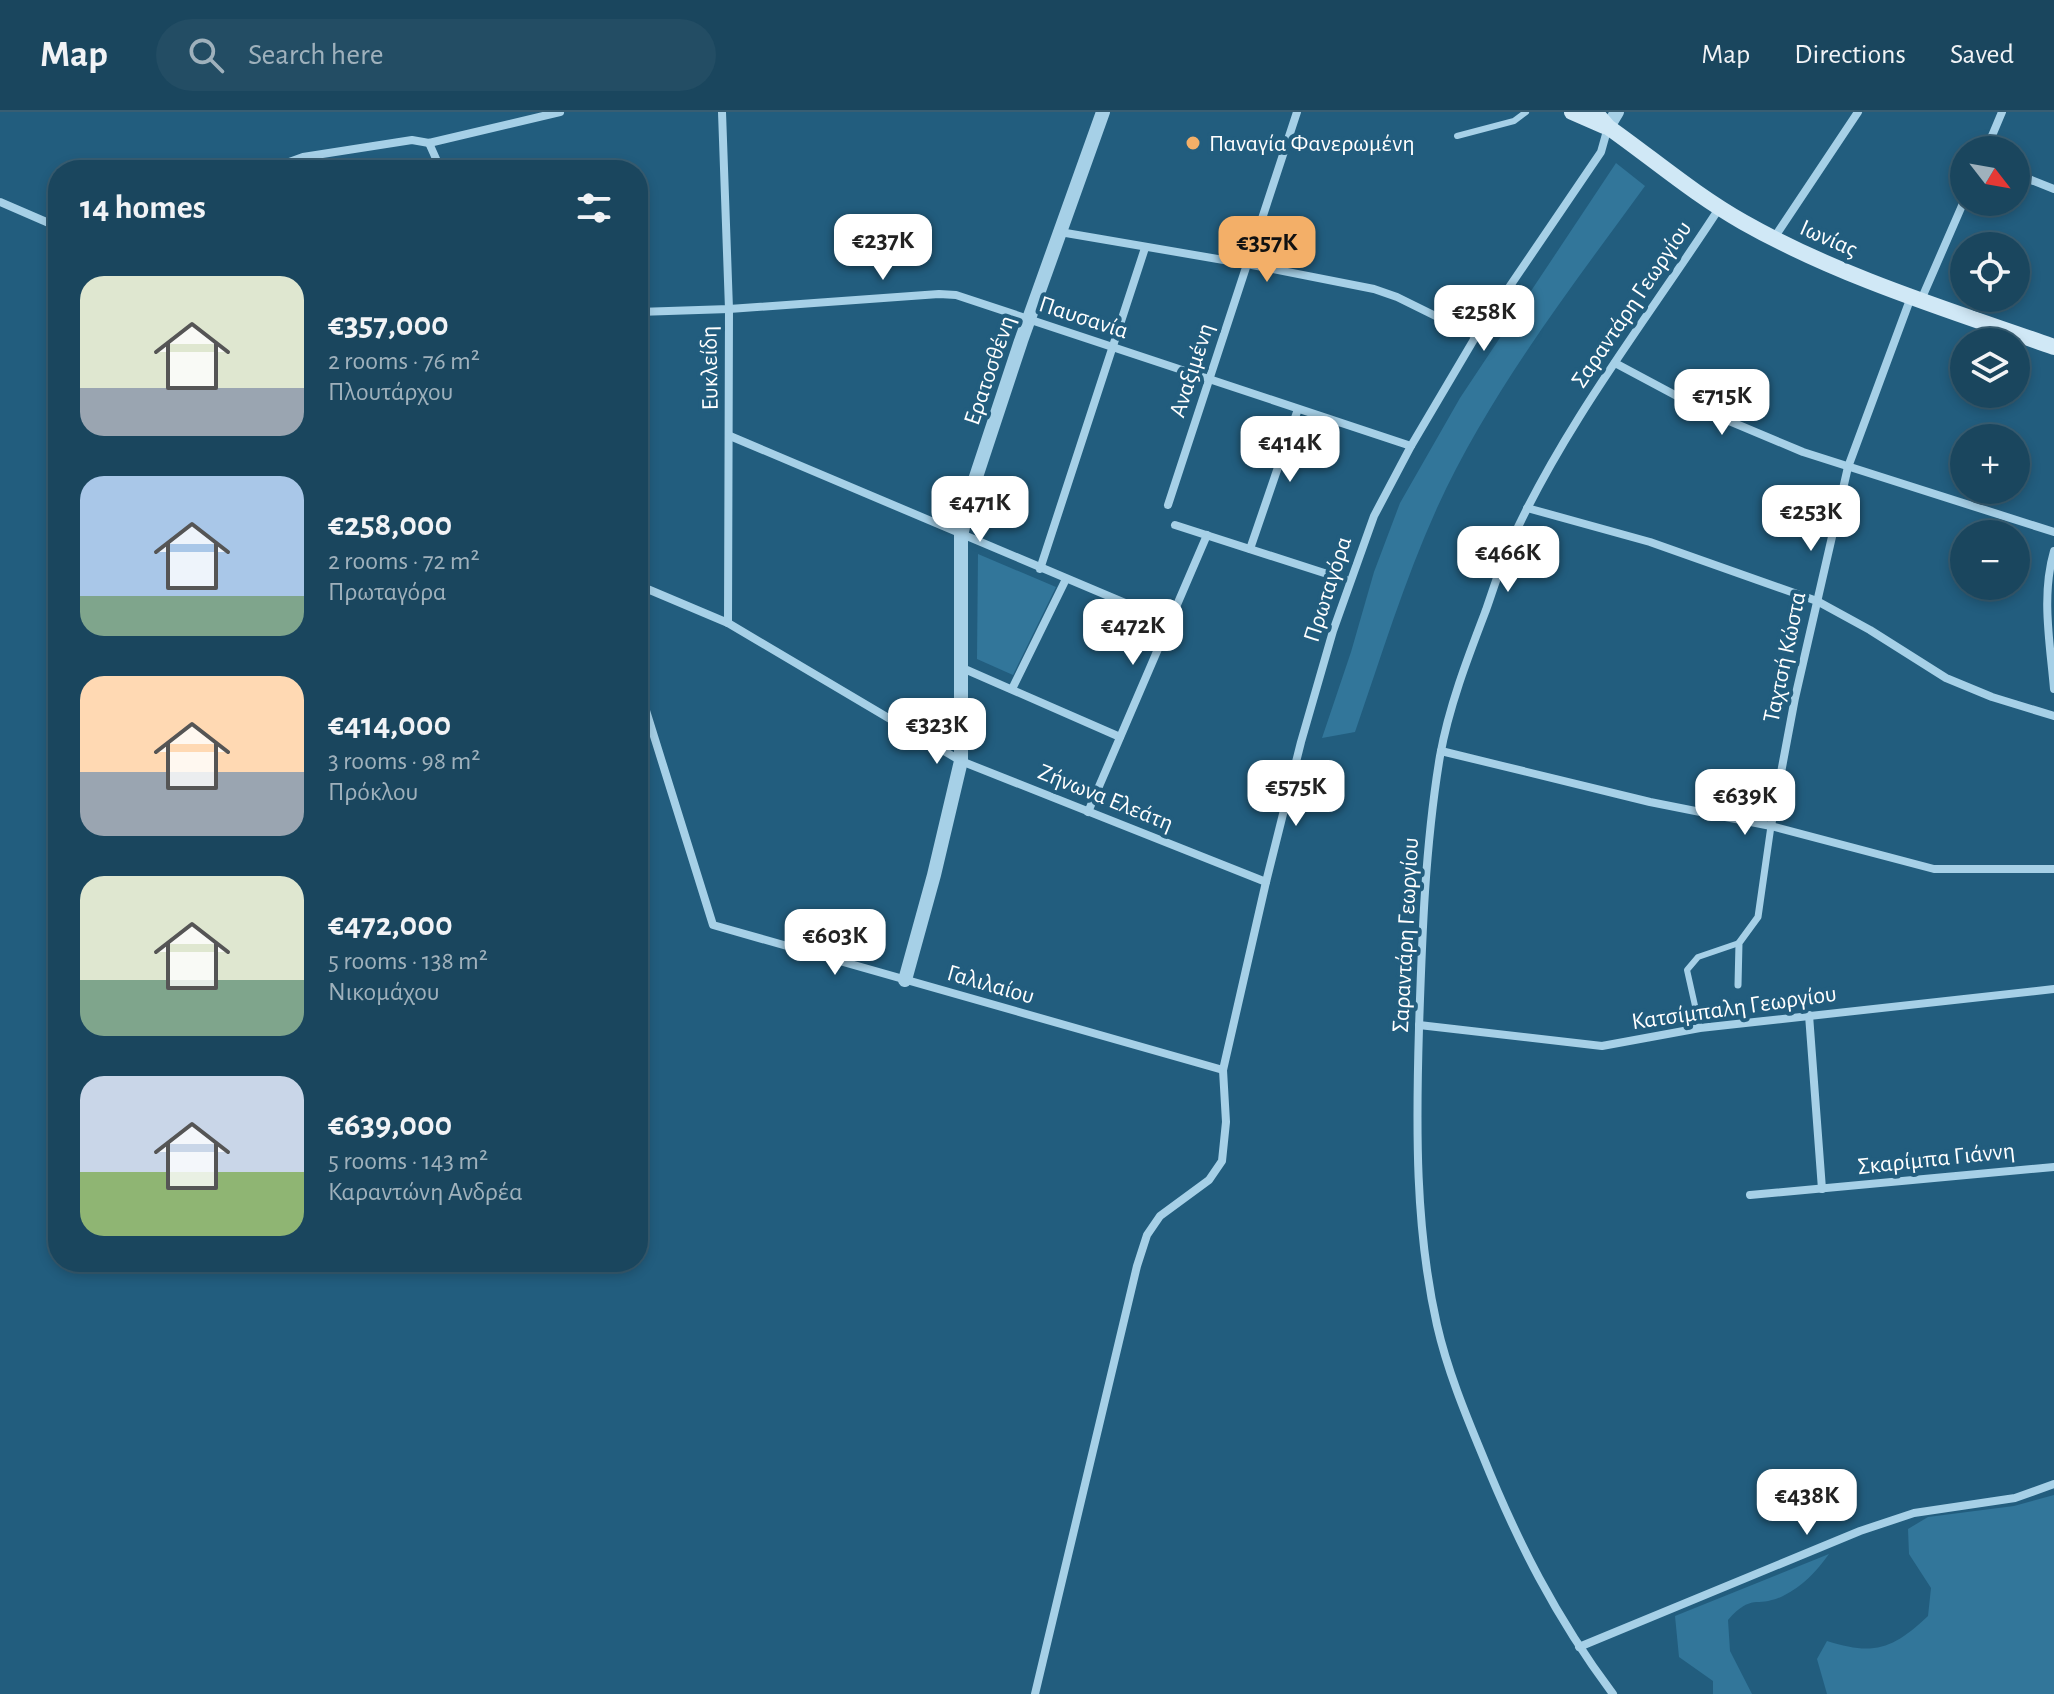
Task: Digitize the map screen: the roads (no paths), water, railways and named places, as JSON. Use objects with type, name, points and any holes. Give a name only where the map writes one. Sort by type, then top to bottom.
[{"type":"main road","name":"Ιωνίας","points":[[1572,112],[1608,127]]},
{"type":"main road","name":"Ιωνίας","points":[[1595,112],[1608,127],[1713,203],[1774,239],[1852,275],[2054,347]]},
{"type":"street","points":[[295,160],[412,140],[429,143],[560,112]]},
{"type":"street","name":"Ευκλείδη","points":[[722,112],[729,309],[728,623]]},
{"type":"street","name":"Ερατοσθένη","points":[[905,980],[961,761],[961,536],[971,492],[1028,320],[1103,112]]},
{"type":"street","name":"Αναξιμένη","points":[[1168,505],[1297,112]]},
{"type":"street","points":[[1608,127],[1617,112]]},
{"type":"street","points":[[1774,239],[1858,112]]},
{"type":"street","points":[[1992,136],[2002,112]]},
{"type":"street","name":"Πρωταγόρα","points":[[1035,1694],[1147,1235],[1160,1216],[1199,1188],[1216,1172],[1222,1161],[1226,1122],[1223,1070],[1301,742],[1349,581],[1374,516],[1411,446],[1476,336],[1601,152],[1608,127]]},
{"type":"street","points":[[429,143],[437,160]]},
{"type":"street","points":[[2030,180],[2054,189]]},
{"type":"street","points":[[0,202],[48,223]]},
{"type":"street","name":"Σαραντάρη Γεωργίου","points":[[1613,1694],[1579,1647],[1518,1540],[1457,1391],[1438,1327],[1426,1255],[1417,1132],[1428,849],[1441,751],[1456,694],[1510,546],[1566,436],[1615,363],[1713,203]]},
{"type":"street","name":"Ταχτσή Κώστα","points":[[1738,985],[1739,943],[1758,917],[1795,698],[1848,467],[1916,299],[1957,216]]},
{"type":"street","points":[[1060,232],[1374,289],[1476,336]]},
{"type":"street","points":[[1040,569],[1145,248]]},
{"type":"street","name":"Παυσανία","points":[[648,312],[939,294],[974,300],[1411,446]]},
{"type":"street","points":[[1615,363],[1744,429],[1848,467],[2054,532]]},
{"type":"street","points":[[1250,549],[1298,409]]},
{"type":"street","points":[[730,436],[1170,622]]},
{"type":"street","points":[[1527,508],[1650,542],[1817,601],[1946,678],[1992,697],[2054,716]]},
{"type":"street","points":[[1175,525],[1349,581]]},
{"type":"street","points":[[1088,812],[1207,535]]},
{"type":"street","points":[[2054,551],[2047,575],[2046,600],[2054,689]]},
{"type":"street","points":[[1012,689],[1066,579]]},
{"type":"street","name":"Ζήνωνα Ελεάτη","points":[[648,589],[728,623],[961,761],[1266,882]]},
{"type":"street","points":[[960,667],[1120,737]]},
{"type":"street","name":"Γαλιλαίου","points":[[648,717],[713,925],[1223,1070]]},
{"type":"street","points":[[1441,751],[1650,802],[1771,826],[1934,869],[2054,869]]},
{"type":"street","name":"Κατσίμπαλη Γεωργίου","points":[[1419,1025],[1602,1046],[1700,1028],[2054,989]]},
{"type":"street","points":[[1809,1015],[1822,1189]]},
{"type":"street","name":"Σκαρίμπα Γιάννη","points":[[1750,1195],[2054,1167]]},
{"type":"street","points":[[1579,1647],[1887,1522],[1914,1513],[2015,1498],[2054,1484]]},
{"type":"lane","points":[[1457,136],[1514,121],[1526,112]]},
{"type":"lane","points":[[1700,1028],[1687,970],[1698,957],[1739,943]]},
{"type":"place","name":"Παναγία Φανερωμένη","points":[[1193,143]]}]
